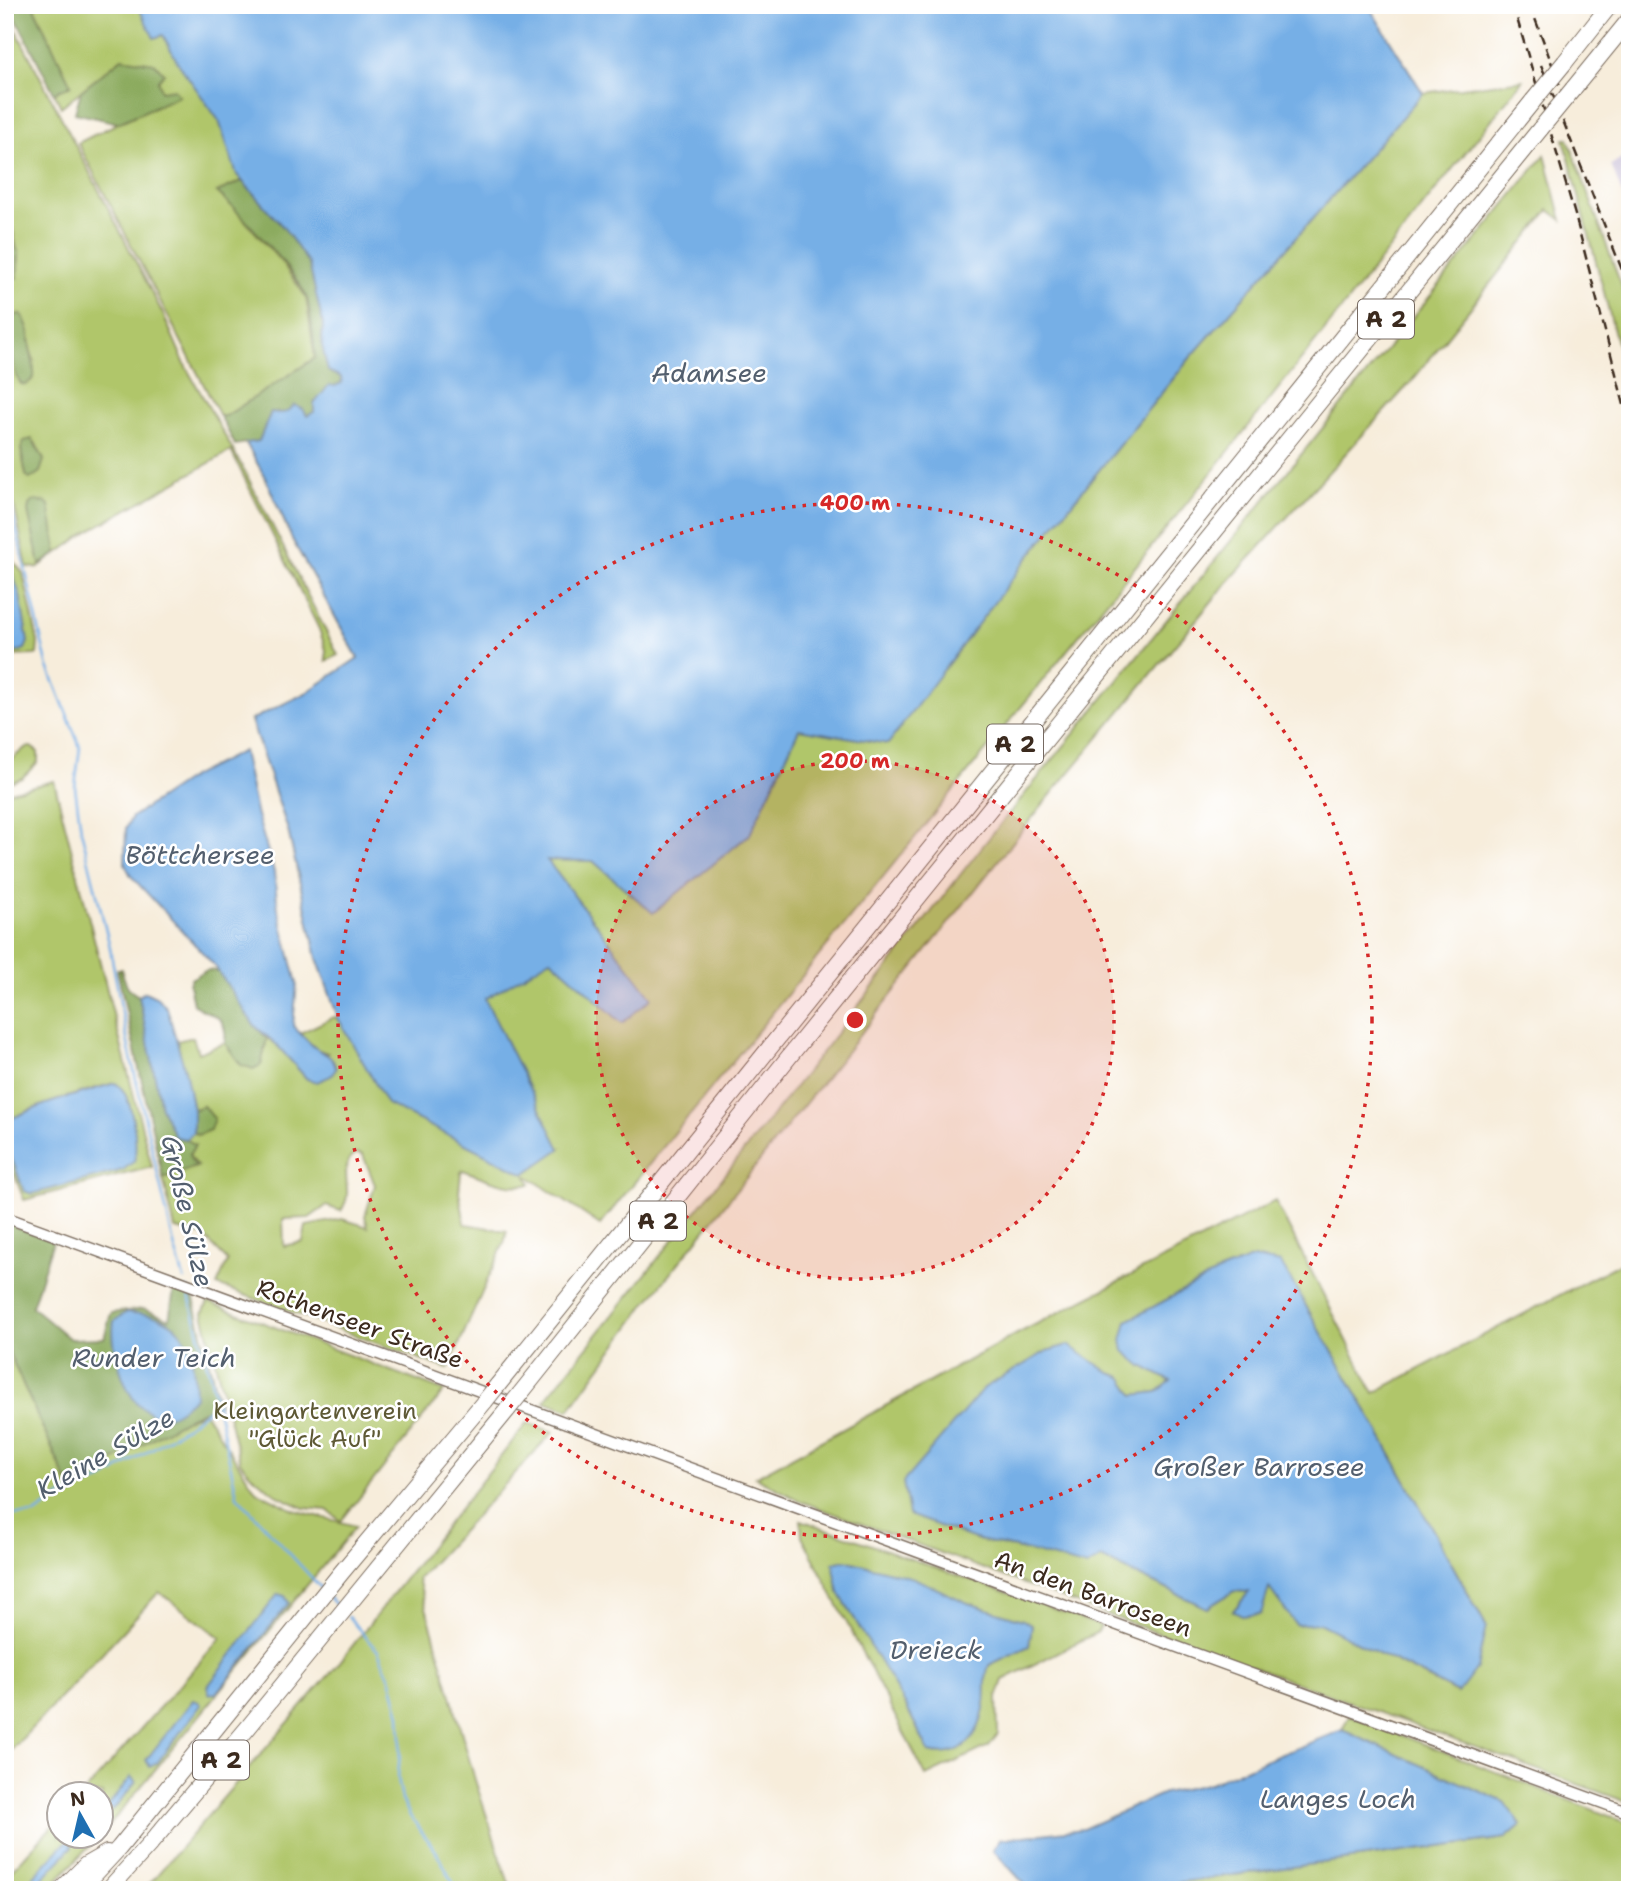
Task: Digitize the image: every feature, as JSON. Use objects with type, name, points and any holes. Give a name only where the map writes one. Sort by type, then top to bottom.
[{"type":"highway","name":"A 2","points":[[80,1890],[119,1848],[341,1573],[485,1401],[1610,5]]},
{"type":"highway","name":"A 2","points":[[108,1890],[166,1824],[509,1409],[805,1037],[1630,19]]},
{"type":"highway","points":[[61,1890],[86,1865],[119,1848]]},
{"type":"street","name":"Rothenseer Straße","points":[[5,1217],[542,1414]]},
{"type":"street","name":"An den Barroseen","points":[[542,1414],[1630,1813]]},
{"type":"shaded area","points":[[1630,154],[1630,215],[1611,165]]},
{"type":"green space","points":[[9,5],[33,5],[71,85],[54,93]]},
{"type":"green space","points":[[33,5],[181,5],[273,184],[551,959],[622,1023],[652,998],[547,860],[593,861],[653,913],[750,834],[799,729],[888,744],[1026,560],[1190,358],[1423,93],[1523,80],[1213,471],[600,1225],[526,1175],[531,1184],[514,1185],[463,1170],[461,1172],[459,1192],[465,1224],[507,1231],[448,1369],[217,1285],[228,1261],[202,1235],[175,1229],[163,1178],[197,1167],[189,1155],[195,1145],[186,1139],[193,1132],[198,1135],[203,1106],[193,1110],[177,1041],[193,1037],[198,1053],[225,1043],[241,1065],[261,1065],[267,1038],[276,1044],[307,1079],[328,1053],[316,1049],[300,1033],[334,1017],[339,1019],[317,958],[288,830],[251,720],[306,693],[358,658],[292,539],[265,477],[246,443],[259,441],[335,386],[323,324],[265,209],[242,181],[217,192],[282,263],[306,297],[315,358],[226,416],[220,416],[78,143],[178,96],[161,91],[158,81],[122,58],[61,107],[54,93],[70,85]],"holes":[[[560,1148],[524,1174],[484,1153]],[[357,1153],[363,1155],[375,1185],[365,1216],[368,1227],[342,1219],[306,1226],[303,1242],[284,1246],[283,1219],[309,1218],[326,1206],[341,1211],[347,1197],[348,1161]]]},
{"type":"green space","points":[[5,9],[163,314],[186,367],[242,466],[338,655],[326,661],[326,650],[319,629],[231,451],[87,532],[37,568],[27,567],[5,461],[5,278],[16,278],[19,258],[5,195]],"holes":[[[9,328],[29,330],[30,349],[34,360],[13,347]],[[35,442],[44,460],[26,475],[21,449]]]},
{"type":"green space","points":[[122,58],[154,63],[164,73],[158,81],[161,91],[174,89],[179,96],[118,123],[75,113],[81,91]]},
{"type":"green space","points":[[1568,138],[1630,310],[1630,392],[1564,139]]},
{"type":"green space","points":[[1545,155],[1562,220],[1549,210],[1411,382],[1227,583],[1044,803],[646,1304],[569,1410],[544,1401],[784,1101],[985,843]]},
{"type":"green space","points":[[242,181],[284,228],[309,264],[323,324],[322,345],[328,371],[341,377],[342,383],[314,403],[314,412],[307,416],[271,412],[259,441],[235,445],[220,416],[226,416],[315,358],[310,314],[302,289],[267,244],[217,192]]},
{"type":"green space","points":[[5,195],[15,247],[19,252],[17,278],[5,278]]},
{"type":"green space","points":[[21,314],[27,326],[34,370],[34,378],[26,385],[21,384],[18,378],[12,350],[12,321],[14,315]]},
{"type":"green space","points":[[32,439],[44,460],[40,472],[30,479],[26,475],[21,449],[24,441]]},
{"type":"green space","points":[[33,501],[46,502],[49,505],[57,553],[40,565],[28,512]]},
{"type":"green space","points":[[5,552],[23,573],[38,642],[35,655],[5,656],[13,573],[5,561]]},
{"type":"green space","points":[[31,747],[38,752],[38,762],[22,778],[5,784],[5,765],[25,748]]},
{"type":"green space","points":[[54,781],[152,1167],[24,1200],[5,1150],[5,1140],[24,1191],[133,1123],[126,1095],[115,1083],[39,1106],[5,1125],[5,793]]},
{"type":"green space","points":[[117,969],[121,969],[129,988],[139,996],[161,1107],[175,1137],[186,1139],[195,1145],[189,1155],[197,1166],[163,1178]]},
{"type":"green space","points":[[207,970],[218,971],[254,1025],[267,1038],[261,1065],[253,1069],[241,1065],[225,1043],[221,1021],[193,1004],[189,984],[191,979]]},
{"type":"green space","points":[[203,1106],[214,1118],[210,1130],[198,1135],[193,1132],[193,1110]]},
{"type":"green space","points":[[1275,1201],[1374,1393],[1630,1258],[1630,1803],[800,1501],[755,1477],[1019,1333]],"holes":[[[1254,1258],[1281,1264],[1486,1625],[1457,1693],[1319,1623],[1268,1587],[1242,1616],[1233,1611],[1250,1592],[1234,1591],[1207,1608],[1101,1558],[1029,1551],[978,1540],[957,1531],[984,1388],[1047,1351],[1067,1345],[1110,1373],[1122,1377],[1134,1395],[1157,1392],[1171,1381],[1142,1366],[1127,1321],[1220,1271]]]},
{"type":"green space","points":[[5,1223],[53,1241],[32,1307],[70,1339],[104,1338],[111,1313],[144,1309],[169,1319],[175,1285],[192,1291],[219,1404],[190,1417],[69,1486],[5,1344]]},
{"type":"green space","name":"Kleingartenverein \"Glück Auf\"","points":[[208,1302],[444,1391],[341,1521],[327,1510],[304,1508],[278,1496],[250,1474],[240,1462],[203,1313]]},
{"type":"green space","points":[[5,1344],[69,1486],[190,1417],[205,1413],[256,1491],[294,1510],[356,1526],[116,1817],[116,1780],[95,1780],[221,1638],[159,1592],[5,1757]]},
{"type":"green space","points":[[527,1423],[553,1432],[418,1579],[475,1780],[511,1890],[144,1890],[335,1668]]},
{"type":"green space","points":[[801,1520],[1101,1626],[1098,1632],[1003,1680],[997,1698],[998,1734],[989,1746],[926,1776],[802,1536]],"holes":[[[968,1603],[1022,1620],[1032,1626],[1029,1646],[989,1665],[984,1678],[929,1752],[905,1704]]]},
{"type":"green space","points":[[1349,1715],[1630,1824],[1630,1890],[1137,1888],[1506,1838],[1521,1825],[1504,1802],[1342,1730]]},
{"type":"green space","points":[[46,1833],[46,1850],[86,1850],[47,1890],[5,1890],[5,1877]]},
{"type":"water","name":"Adamsee","points":[[137,5],[1368,5],[1423,93],[1190,358],[1026,560],[888,744],[799,729],[750,834],[653,913],[593,861],[547,860],[652,998],[622,1023],[551,959],[485,999],[560,1149],[524,1174],[387,1104],[339,1020],[317,958],[288,830],[251,720],[306,693],[358,658],[292,539],[265,477],[246,443],[259,441],[271,412],[284,413],[294,405],[303,409],[307,416],[314,412],[314,404],[329,385],[342,383],[341,377],[328,371],[322,345],[323,324],[309,264],[284,228],[237,175],[219,121],[178,63],[163,35],[154,38]]},
{"type":"water","points":[[5,561],[9,564],[20,595],[28,642],[25,649],[5,656]]},
{"type":"water","name":"Böttchersee","points":[[243,751],[256,812],[274,872],[278,909],[297,983],[293,1026],[335,1064],[336,1069],[331,1076],[317,1082],[307,1079],[276,1044],[254,1025],[215,966],[131,876],[125,864],[126,828],[132,817],[193,776]]},
{"type":"water","points":[[145,992],[158,998],[167,1008],[185,1070],[193,1110],[193,1132],[186,1139],[175,1137],[161,1107],[139,996]]},
{"type":"water","points":[[115,1083],[126,1096],[133,1119],[136,1143],[134,1161],[123,1170],[32,1194],[24,1191],[5,1140],[5,1121],[46,1104]]},
{"type":"water","name":"Großer Barrosee","points":[[1254,1258],[1281,1263],[1486,1626],[1477,1668],[1458,1693],[1319,1623],[1296,1625],[1269,1588],[1261,1614],[1242,1616],[1233,1611],[1249,1592],[1234,1591],[1207,1608],[1101,1558],[1087,1567],[978,1540],[909,1515],[903,1482],[984,1388],[1047,1351],[1068,1345],[1110,1373],[1122,1377],[1134,1395],[1157,1392],[1171,1381],[1142,1366],[1124,1351],[1122,1340],[1127,1321],[1220,1271]]},
{"type":"water","name":"Runder Teich","points":[[127,1312],[156,1317],[171,1324],[180,1331],[190,1351],[195,1397],[161,1421],[132,1397],[119,1365],[114,1341],[114,1321]]},
{"type":"water","name":"Dreieck","points":[[845,1560],[914,1578],[968,1603],[1023,1620],[1032,1626],[1029,1646],[989,1665],[983,1714],[974,1735],[960,1749],[941,1754],[929,1752],[905,1704],[839,1593],[833,1563]]},
{"type":"water","points":[[278,1594],[285,1596],[289,1603],[217,1693],[209,1694],[208,1686]]},
{"type":"water","points":[[193,1700],[201,1705],[157,1763],[150,1767],[146,1760]]},
{"type":"water","name":"Langes Loch","points":[[1342,1730],[1504,1802],[1521,1825],[1506,1838],[1137,1888],[1029,1889],[993,1850],[1000,1839],[1083,1829],[1164,1793],[1207,1784]]},
{"type":"water","points":[[131,1777],[136,1782],[116,1806],[116,1796]]},
{"type":"water","points":[[59,1850],[69,1850],[32,1890],[21,1890]]},
{"type":"waterway","name":"Große Sülze","points":[[5,481],[47,664],[80,747],[75,787],[81,830],[109,943],[129,1049],[184,1279]]},
{"type":"waterway","name":"Große Sülze","points":[[187,1288],[217,1403],[237,1496],[322,1589]]},
{"type":"waterway","name":"Kleine Sülze","points":[[5,1515],[35,1514],[64,1494],[101,1480],[160,1444],[215,1404]]},
{"type":"waterway","name":"Große Sülze","points":[[329,1597],[338,1607]]},
{"type":"waterway","name":"Große Sülze","points":[[348,1617],[378,1651],[391,1681],[400,1715],[398,1778],[402,1799],[410,1816],[436,1851],[457,1890]]},
{"type":"railway","points":[[1513,5],[1575,215],[1630,428]]},
{"type":"railway","points":[[1530,5],[1566,102]]},
{"type":"railway","points":[[1541,65],[1630,290]]}]
